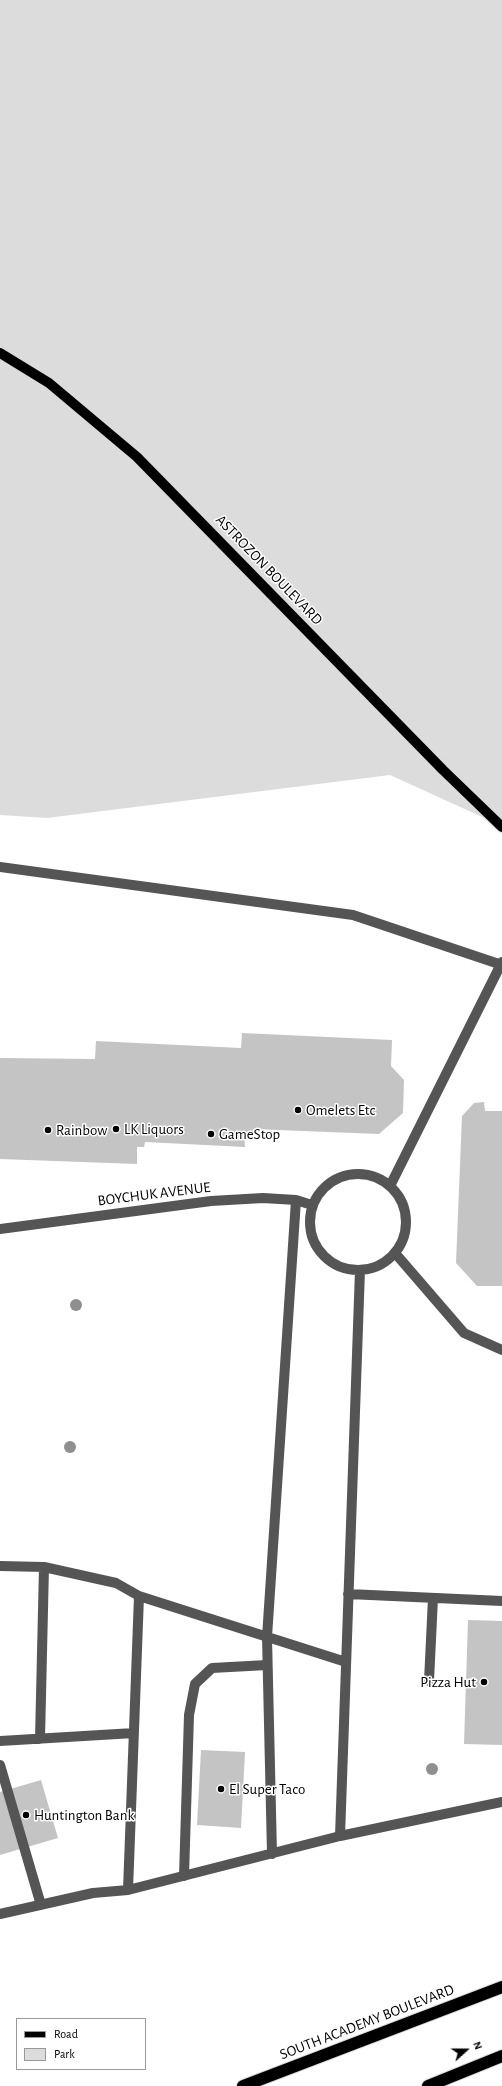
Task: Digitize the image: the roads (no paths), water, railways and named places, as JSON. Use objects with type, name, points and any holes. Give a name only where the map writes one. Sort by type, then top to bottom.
[{"type":"highway","name":"SOUTH ACADEMY BOULEVARD","points":[[243,2086],[502,1987]]},
{"type":"highway","points":[[428,2086],[502,2056]]},
{"type":"main road","name":"ASTROZON BOULEVARD","points":[[0,353],[49,384],[137,457],[443,770],[502,827]]},
{"type":"lane","points":[[0,867],[353,915],[502,964],[390,1186]]},
{"type":"lane","points":[[354,1174],[376,1177],[390,1186],[404,1206],[406,1223],[403,1238],[395,1253],[376,1267],[360,1270],[344,1269],[329,1261],[316,1247],[310,1230],[312,1205],[322,1190],[335,1179],[354,1174]]},
{"type":"lane","name":"BOYCHUK AVENUE","points":[[0,1229],[211,1202],[263,1198],[296,1200],[312,1205]]},
{"type":"lane","points":[[272,1854],[267,1637],[296,1200]]},
{"type":"lane","points":[[395,1253],[464,1334],[502,1350]]},
{"type":"lane","points":[[340,1836],[360,1270]]},
{"type":"lane","points":[[0,1566],[44,1567],[116,1584],[139,1596],[346,1662]]},
{"type":"lane","points":[[40,1739],[44,1567]]},
{"type":"lane","points":[[348,1594],[502,1601]]},
{"type":"lane","points":[[128,1890],[139,1596]]},
{"type":"lane","points":[[429,1681],[433,1598]]},
{"type":"lane","points":[[184,1876],[189,1714],[195,1684],[212,1668],[267,1665]]},
{"type":"lane","points":[[0,1741],[134,1733]]},
{"type":"lane","points":[[0,1765],[41,1905]]},
{"type":"lane","points":[[0,1914],[93,1893],[128,1890],[340,1836],[502,1802]]},
{"type":"place","name":"Omelets Etc","points":[[298,1110]]},
{"type":"place","name":"LK Liquors","points":[[116,1129]]},
{"type":"place","name":"Rainbow","points":[[48,1130]]},
{"type":"place","name":"GameStop","points":[[211,1134]]},
{"type":"place","name":"Pizza Hut","points":[[484,1682]]},
{"type":"place","name":"El Super Taco","points":[[221,1789]]},
{"type":"place","name":"Huntington Bank","points":[[26,1815]]}]
